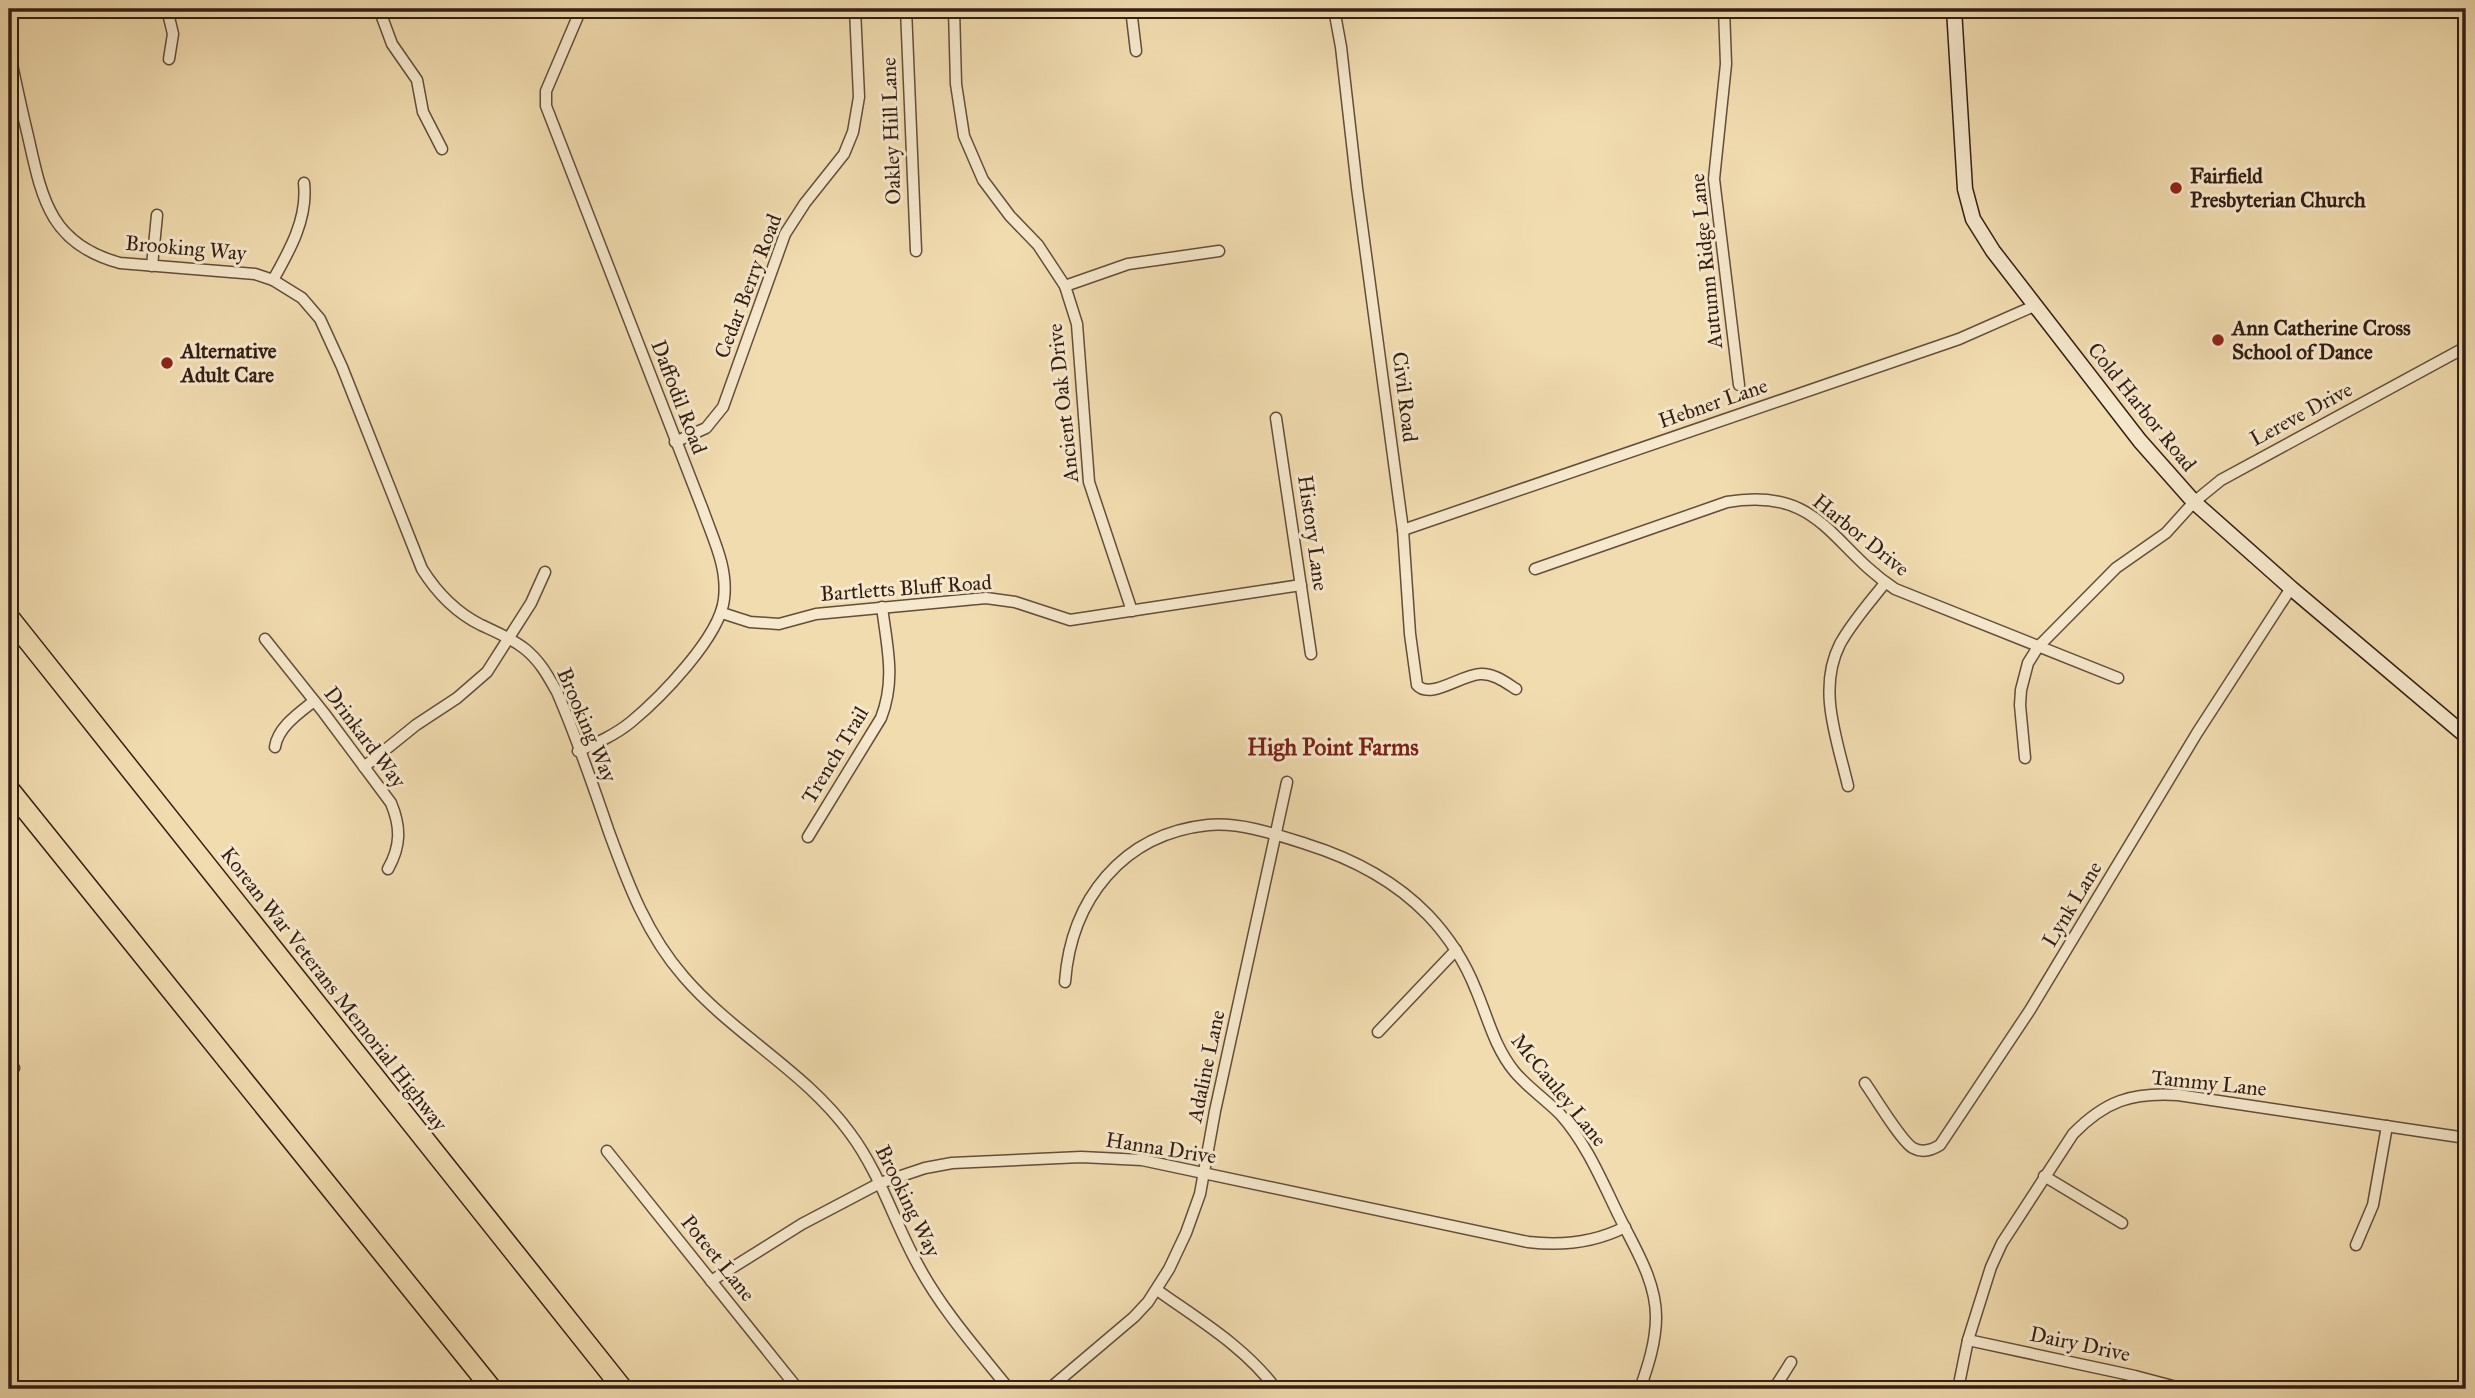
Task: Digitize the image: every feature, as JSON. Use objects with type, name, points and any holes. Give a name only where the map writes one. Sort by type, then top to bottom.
[{"type":"highway","name":"Korean War Veterans Memorial Highway","points":[[9,618],[623,1389]]},
{"type":"highway","points":[[9,789],[492,1389]]},
{"type":"main road","name":"Cold Harbor Road","points":[[1954,9],[1963,178],[1968,203],[1981,234],[2140,441],[2194,502],[2466,736]]},
{"type":"street","points":[[167,9],[173,34],[169,59]]},
{"type":"street","points":[[379,9],[392,44],[417,80],[424,111],[442,149]]},
{"type":"street","name":"Daffodil Road","points":[[579,751],[630,723],[669,687],[709,636],[722,613],[725,581],[723,564],[546,106],[546,91],[581,9]]},
{"type":"street","points":[[658,9],[671,10]]},
{"type":"street","name":"Cedar Berry Road","points":[[675,442],[706,428],[723,407],[785,234],[804,204],[844,154],[853,132],[859,97],[855,9]]},
{"type":"street","name":"Oakley Hill Lane","points":[[906,9],[916,251]]},
{"type":"street","name":"Ancient Oak Drive","points":[[954,9],[956,84],[964,136],[983,180],[1010,216],[1038,245],[1065,286],[1077,324],[1089,482],[1132,611]]},
{"type":"street","points":[[1131,9],[1136,51]]},
{"type":"street","name":"Civil Road","points":[[1334,9],[1403,530],[1410,634],[1417,685],[1420,689],[1430,691],[1466,677],[1483,674],[1499,678],[1516,688]]},
{"type":"street","name":"Autumn Ridge Lane","points":[[1724,9],[1726,64],[1714,179],[1739,384]]},
{"type":"street","name":"Brooking Way","points":[[9,51],[40,189],[52,215],[72,239],[99,256],[120,263],[246,272],[273,280],[302,298],[320,319],[342,366],[422,569],[431,584],[467,617],[508,637],[524,649],[542,666],[557,692],[630,890],[653,934],[671,961],[715,1008],[794,1074],[832,1111],[861,1148],[934,1294],[1009,1389]]},
{"type":"street","points":[[273,280],[295,237],[305,206],[304,183]]},
{"type":"street","points":[[152,267],[157,215]]},
{"type":"street","points":[[1065,286],[1128,264],[1219,251]]},
{"type":"street","name":"Hebner Lane","points":[[1403,530],[1959,339],[2034,306]]},
{"type":"street","name":"Lereve Drive","points":[[2038,647],[2116,568],[2166,533],[2194,502],[2221,480],[2466,347]]},
{"type":"street","name":"History Lane","points":[[1276,418],[1311,654]]},
{"type":"street","name":"Harbor Drive","points":[[1535,569],[1727,502],[1758,499],[1792,506],[1818,519],[1885,583],[1909,596],[2118,678]]},
{"type":"street","points":[[364,767],[416,725],[473,686],[496,659],[531,603],[545,572]]},
{"type":"street","points":[[1848,786],[1829,705],[1830,674],[1840,644],[1885,583]]},
{"type":"street","name":"Bartletts Bluff Road","points":[[722,613],[750,622],[779,624],[816,614],[986,598],[1015,601],[1070,620],[1301,585]]},
{"type":"street","name":"Lynk Lane","points":[[1865,1083],[1908,1144],[1927,1151],[1940,1145],[2030,1010],[2197,733],[2291,588]]},
{"type":"street","name":"Trench Trail","points":[[808,837],[881,718],[887,702],[891,682],[882,607]]},
{"type":"street","name":"Drinkard Way","points":[[265,639],[391,803],[397,817],[399,839],[397,851],[388,869]]},
{"type":"street","points":[[2025,758],[2021,690],[2028,663],[2038,647]]},
{"type":"street","points":[[275,747],[276,740],[287,724],[314,701]]},
{"type":"street","name":"Adaline Lane","points":[[1049,1389],[1134,1317],[1157,1290],[1186,1233],[1200,1194],[1287,782]]},
{"type":"street","name":"McCauley Lane","points":[[1065,982],[1072,938],[1079,916],[1099,884],[1127,857],[1163,837],[1185,829],[1209,825],[1275,834],[1343,857],[1380,876],[1416,903],[1456,950],[1477,991],[1486,1021],[1503,1056],[1514,1071],[1560,1115],[1589,1155],[1648,1275],[1655,1304],[1655,1334],[1640,1389]]},
{"type":"street","points":[[1378,1032],[1456,950]]},
{"type":"street","name":"Tammy Lane","points":[[1958,1389],[1968,1340],[1991,1267],[2002,1243],[2064,1145],[2085,1122],[2110,1104],[2143,1094],[2178,1095],[2466,1138]]},
{"type":"street","points":[[2356,1245],[2373,1205],[2387,1126]]},
{"type":"street","name":"Poteet Lane","points":[[607,1151],[798,1389]]},
{"type":"street","name":"Hanna Drive","points":[[711,1281],[802,1224],[880,1183],[915,1171],[952,1163],[1081,1157],[1142,1160],[1547,1244],[1586,1241],[1625,1227]]},
{"type":"street","points":[[2044,1176],[2122,1223]]},
{"type":"street","points":[[1157,1290],[1235,1345],[1276,1389]]},
{"type":"street","name":"Dairy Drive","points":[[1968,1340],[2184,1389]]},
{"type":"street","points":[[1774,1389],[1791,1362]]},
{"type":"place","name":"Fairfield Presbyterian Church","points":[[2176,188]]},
{"type":"place","name":"Ann Catherine Cross School of Dance","points":[[2218,340]]},
{"type":"place","name":"Alternative Adult Care","points":[[167,363]]},
{"type":"district","name":"High Point Farms","points":[[1333,747]]}]
